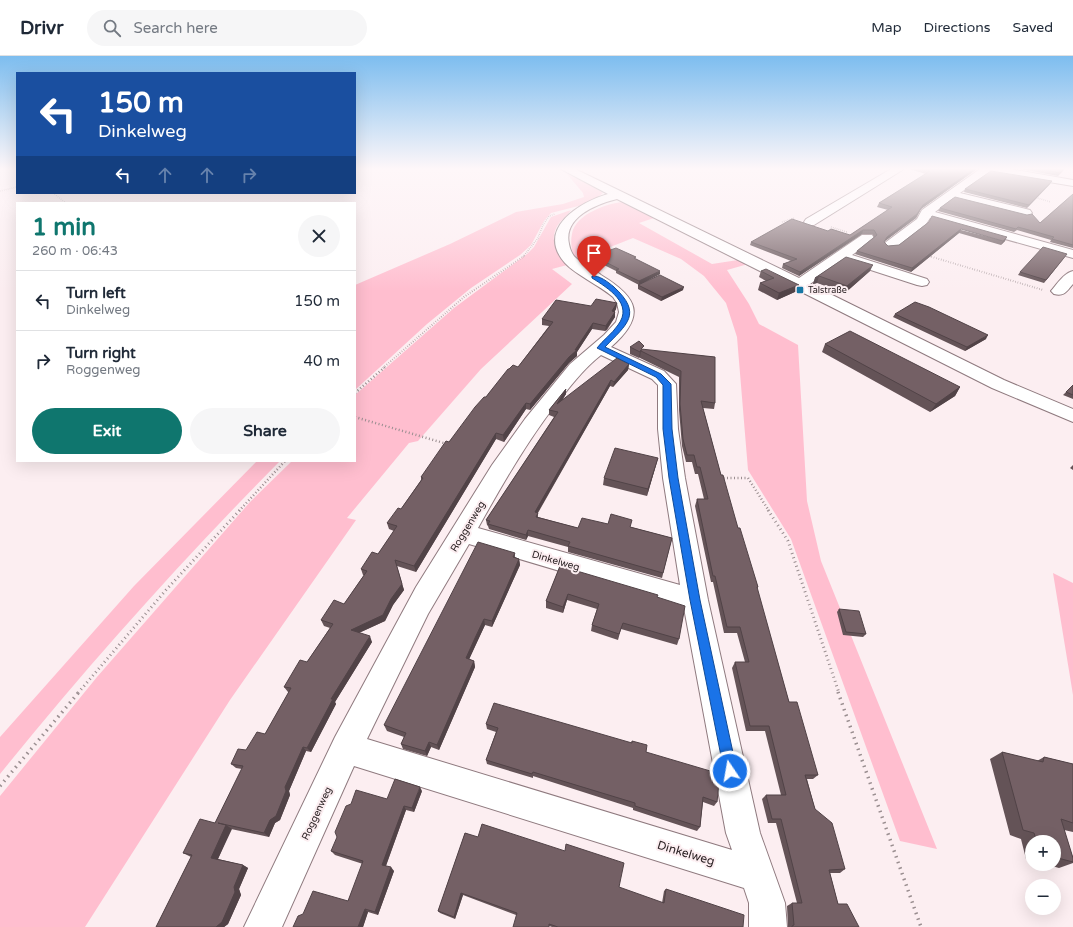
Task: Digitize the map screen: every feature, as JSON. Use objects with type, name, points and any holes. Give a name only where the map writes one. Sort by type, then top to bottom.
[{"type":"street","name":"Roggenweg","points":[[263,927],[346,748],[413,617],[505,462],[543,408],[582,362],[600,348],[622,326],[627,316],[626,306],[620,296],[607,285],[581,269],[568,258],[562,243],[563,230],[567,221],[580,210]]},
{"type":"street","points":[[647,210],[800,284],[998,384],[1073,416]]},
{"type":"street","points":[[810,222],[831,210]]},
{"type":"street","points":[[891,245],[922,221],[926,213],[930,210]]},
{"type":"street","points":[[1013,210],[1026,213]]},
{"type":"street","points":[[926,213],[1073,254]]},
{"type":"street","points":[[800,284],[867,238]]},
{"type":"street","points":[[842,256],[922,282]]},
{"type":"street","points":[[1054,291],[1073,275]]},
{"type":"street","points":[[600,348],[658,375],[667,384],[668,429],[674,478],[695,600],[743,833],[767,903],[768,927]]},
{"type":"street","name":"Dinkelweg","points":[[463,533],[695,600]]},
{"type":"street","name":"Dinkelweg","points":[[346,748],[730,867],[757,873]]},
{"type":"path","points":[[356,392],[464,297],[525,254],[538,238],[543,225],[549,216],[564,210],[580,210]]},
{"type":"path","points":[[810,222],[867,238]]},
{"type":"path","points":[[931,257],[1054,291]]},
{"type":"path","points":[[356,417],[452,446]]},
{"type":"path","points":[[0,786],[166,590],[284,462]]},
{"type":"path","points":[[718,478],[748,478],[788,541],[833,677],[921,927]]},
{"type":"shaded area","points":[[530,210],[564,210],[551,213],[544,221],[531,245],[520,255],[471,288],[427,324],[356,389],[356,285],[450,244],[516,212]]},
{"type":"shaded area","points":[[571,210],[560,222],[554,233],[554,244],[556,250],[567,265],[552,269],[572,284],[481,369],[418,441],[409,443],[347,518],[356,520],[230,700],[85,927],[0,927],[0,796],[97,677],[250,502],[291,462],[356,462],[356,394],[454,308],[527,254],[534,247],[551,217]]},
{"type":"shaded area","points":[[596,210],[638,210],[654,218],[639,223],[712,264],[738,260],[748,264],[727,270],[749,304],[759,324],[798,345],[807,501],[821,561],[937,849],[900,841],[791,539],[748,470],[737,337],[726,303],[704,276],[681,259],[633,238],[575,261],[571,237],[574,227],[586,215]]},
{"type":"shaded area","points":[[256,462],[279,462],[171,575],[101,653],[0,774],[0,737],[134,586]]},
{"type":"shaded area","points":[[1053,573],[1073,583],[1073,695]]},
{"type":"building","points":[[888,210],[920,210],[917,214],[887,237],[884,242],[888,246],[899,245],[929,222],[932,216],[1007,237],[1003,241],[961,229],[912,268],[857,251],[877,235],[874,230],[863,230],[800,272],[783,264],[797,259],[751,242],[792,219],[828,231],[831,229],[850,235]]},
{"type":"building","points":[[946,210],[1006,210],[1027,215],[1032,214],[1040,223],[1055,210],[1073,210],[1073,245],[1052,239],[1054,237],[1018,227],[1016,229]]},
{"type":"building","points":[[1043,247],[1067,254],[1046,280],[1020,272]]},
{"type":"building","points":[[616,248],[636,257],[634,258],[660,271],[639,281],[616,270],[619,269],[594,256]]},
{"type":"building","points":[[846,257],[873,265],[847,286],[819,276],[815,278]]},
{"type":"building","points":[[766,269],[799,285],[779,293],[760,283],[774,278],[761,271]]},
{"type":"building","points":[[660,275],[684,287],[662,297],[638,285]]},
{"type":"building","points":[[596,299],[617,303],[612,311],[615,312],[606,326],[593,323],[575,350],[577,350],[569,357],[530,404],[526,403],[503,435],[496,433],[414,566],[395,560],[402,584],[391,599],[383,615],[351,630],[370,636],[331,699],[333,699],[307,748],[303,747],[285,787],[286,791],[276,816],[270,820],[264,833],[218,823],[226,825],[211,858],[243,865],[234,887],[235,892],[222,922],[216,927],[156,927],[192,855],[183,853],[200,819],[215,823],[243,766],[231,764],[238,749],[246,750],[257,732],[265,734],[291,688],[284,687],[300,660],[307,662],[333,624],[321,620],[334,600],[344,604],[367,571],[361,569],[372,552],[378,554],[397,526],[387,523],[398,508],[401,509],[423,478],[421,477],[446,441],[449,442],[475,407],[484,397],[486,397],[508,369],[513,365],[518,367],[553,322],[542,319],[556,300],[591,306]]},
{"type":"building","points":[[915,302],[929,307],[988,335],[967,347],[895,314]]},
{"type":"building","points":[[850,331],[960,387],[936,404],[825,344]]},
{"type":"building","points":[[639,341],[644,346],[641,349],[715,357],[715,403],[701,401],[721,475],[723,475],[738,528],[740,528],[758,587],[789,702],[797,702],[818,775],[805,775],[815,809],[832,823],[845,869],[829,870],[838,904],[847,904],[859,927],[792,927],[794,925],[792,903],[802,903],[781,819],[772,819],[766,795],[786,795],[769,726],[750,726],[735,662],[749,662],[740,627],[727,627],[715,576],[713,576],[697,499],[708,499],[700,467],[697,467],[694,455],[687,455],[683,439],[680,404],[681,371],[641,350],[640,352],[630,347]]},
{"type":"building","points":[[617,358],[629,364],[614,382],[611,380],[535,512],[538,513],[536,517],[578,528],[582,518],[608,524],[611,514],[632,520],[630,527],[672,538],[663,573],[568,546],[570,542],[528,530],[526,535],[488,524],[490,521],[486,520],[558,412],[549,410],[566,389],[557,404]]},
{"type":"building","points":[[1073,385],[1073,395],[1066,392]]},
{"type":"building","points":[[615,448],[658,458],[648,489],[604,478]]},
{"type":"building","points":[[478,542],[515,553],[513,557],[519,559],[492,621],[484,619],[466,658],[474,661],[437,745],[429,742],[425,751],[401,744],[406,733],[384,725]]},
{"type":"building","points":[[560,566],[658,595],[657,597],[685,606],[679,639],[623,623],[619,634],[592,625],[599,604],[568,594],[563,607],[546,601]]},
{"type":"building","points":[[839,609],[859,611],[866,634],[846,632]]},
{"type":"building","points":[[494,703],[632,743],[632,741],[647,745],[646,752],[717,773],[719,782],[717,802],[703,797],[700,827],[635,806],[635,803],[533,772],[532,774],[486,760],[498,728],[486,724]]},
{"type":"building","points":[[1002,752],[1043,762],[1044,757],[1073,764],[1073,823],[1061,819],[1073,862],[1061,859],[1061,835],[1035,835],[1034,833],[1023,830]]},
{"type":"building","points":[[395,779],[420,787],[412,808],[404,806],[382,865],[391,867],[375,912],[365,909],[358,927],[293,927],[298,916],[303,914],[313,891],[348,901],[363,861],[331,851],[337,837],[335,832],[346,806],[351,804],[356,790],[387,799]]},
{"type":"building","points":[[482,824],[565,851],[566,844],[624,863],[619,887],[664,903],[666,889],[744,915],[743,927],[558,927],[549,924],[549,927],[513,927],[517,913],[461,893],[454,917],[438,911],[465,833],[478,837]]},
{"type":"place","name":"Talstraße","points":[[800,290]]},
{"type":"route","points":[[594,277],[607,285],[620,296],[626,306],[627,314],[622,326],[600,348],[658,375],[667,384],[668,429],[674,478],[695,600],[730,771]]}]
